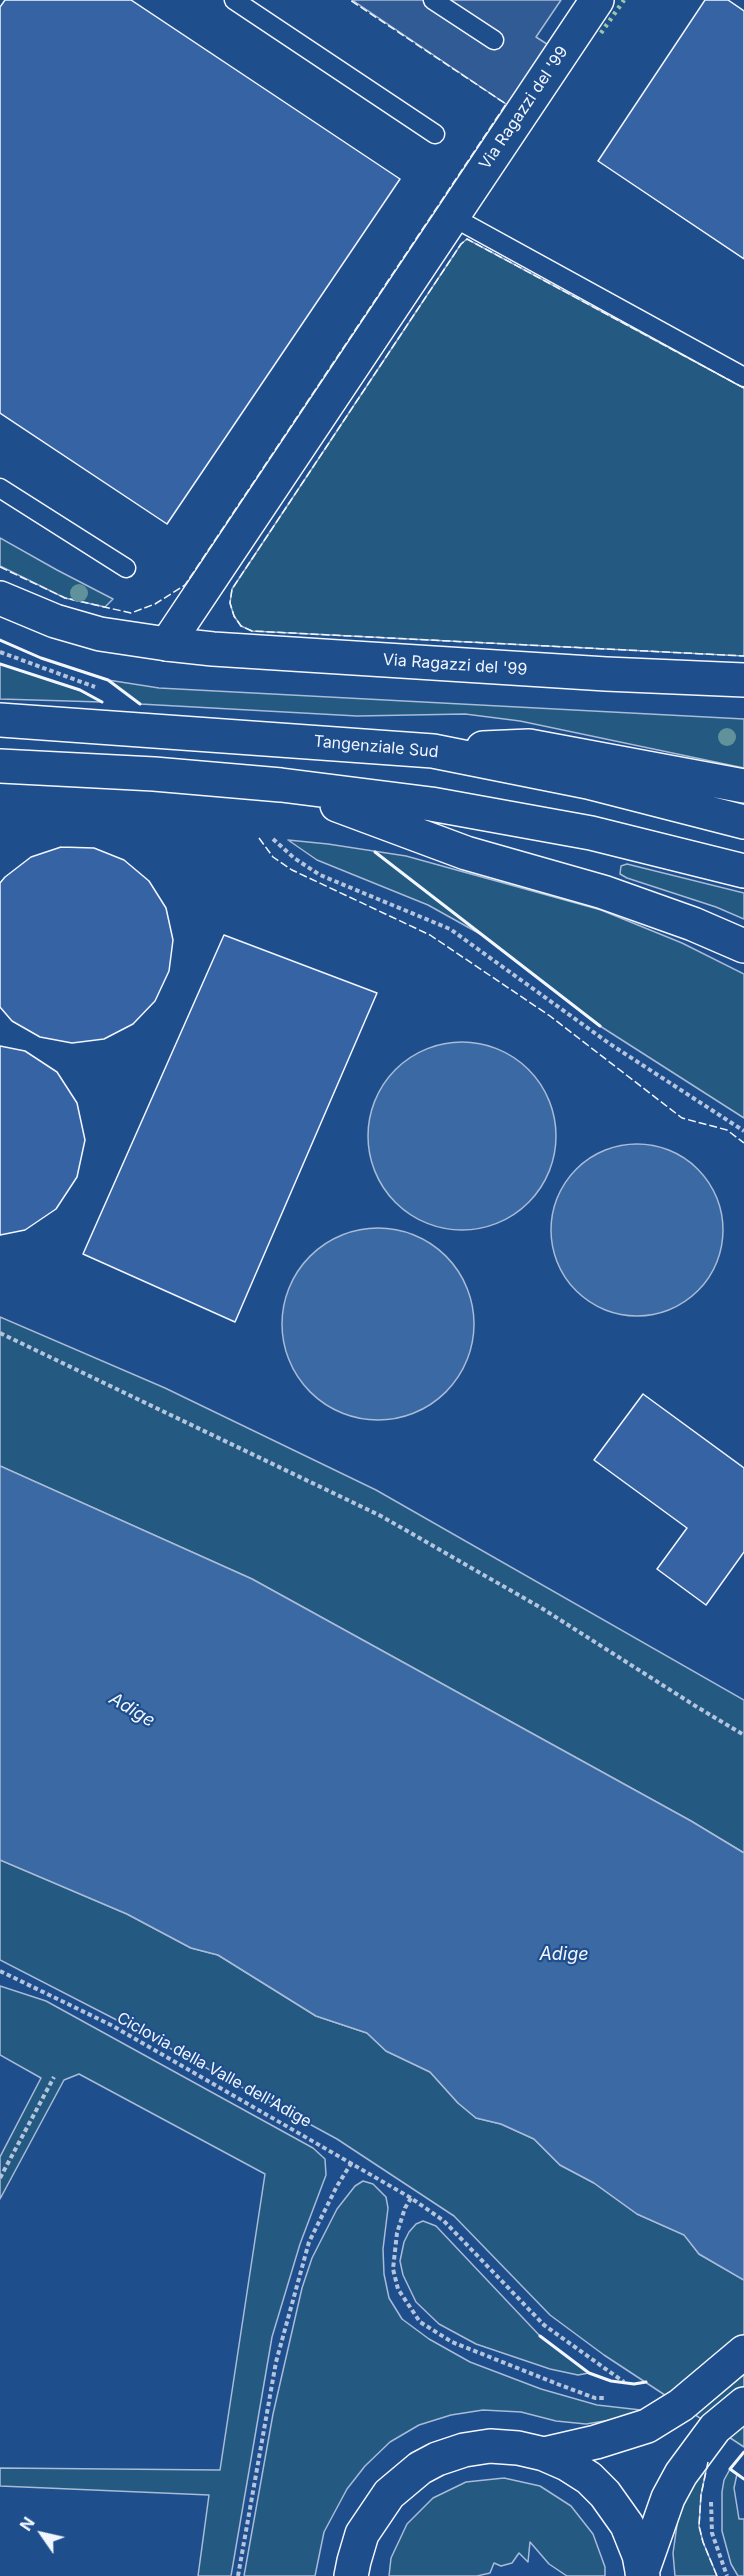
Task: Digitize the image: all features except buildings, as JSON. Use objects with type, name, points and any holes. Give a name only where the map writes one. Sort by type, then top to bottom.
[{"type":"main road","name":"Via Ragazzi del '99","points":[[167,644],[597,0]]},
{"type":"main road","name":"Via Ragazzi del '99","points":[[0,598],[55,621],[100,634],[167,644],[213,649],[606,674],[744,680]]},
{"type":"main road","name":"Tangenziale Sud","points":[[0,720],[433,751],[588,782],[744,822]]},
{"type":"main road","points":[[433,751],[529,746],[744,786]]},
{"type":"main road","points":[[0,766],[154,774],[281,785],[431,804],[591,833],[744,871]]},
{"type":"main road","points":[[281,785],[466,853],[603,892],[693,924],[744,946]]},
{"type":"main road","points":[[543,2454],[596,2442],[647,2426],[681,2405],[744,2352]]},
{"type":"main road","points":[[642,2574],[669,2498],[685,2468],[716,2428],[744,2404]]},
{"type":"main road","points":[[351,2576],[362,2534],[389,2494],[420,2468],[437,2459],[464,2450],[490,2446],[518,2448],[543,2454],[567,2464],[589,2478],[605,2493],[627,2525],[639,2555],[642,2574]]},
{"type":"lane","points":[[234,0],[435,134]]},
{"type":"lane","points":[[433,0],[494,40]]},
{"type":"lane","points":[[451,216],[744,377]]},
{"type":"lane","points":[[0,488],[126,568]]},
{"type":"path","points":[[0,652],[96,688]]},
{"type":"path","points":[[273,839],[294,858],[320,875],[450,929],[610,1044],[744,1131]]},
{"type":"path","points":[[0,1333],[381,1516],[543,1609],[744,1735]]},
{"type":"path","name":"Ciclovia della Valle dell'Adige","points":[[0,1971],[113,2026],[411,2198],[444,2221],[544,2325],[624,2382]]},
{"type":"path","points":[[0,2178],[54,2077]]},
{"type":"path","points":[[238,2576],[276,2362],[309,2242],[337,2186],[352,2162]]},
{"type":"path","points":[[411,2198],[405,2208],[397,2233],[393,2269],[398,2289],[420,2322],[452,2342],[595,2398],[606,2398]]},
{"type":"path","points":[[712,2493],[712,2533],[727,2576]]},
{"type":"shaded area","points":[[352,0],[561,0],[536,37],[550,46],[509,106]]},
{"type":"shaded area","points":[[467,239],[744,388],[744,656],[252,631],[241,626],[234,616],[230,603],[232,589],[461,244]]},
{"type":"shaded area","points":[[0,538],[113,599],[105,607],[65,598],[0,566]]},
{"type":"shaded area","points":[[0,664],[79,690],[102,702],[0,699]]},
{"type":"shaded area","points":[[108,680],[159,688],[744,719],[744,768],[520,721],[465,714],[357,716],[140,704]]},
{"type":"shaded area","points":[[288,840],[406,856],[601,910],[682,943],[744,974],[744,1118],[600,1026],[482,935],[428,905],[317,860]]},
{"type":"shaded area","points":[[627,864],[744,893],[744,919],[716,907],[627,878],[620,874],[621,866]]},
{"type":"shaded area","points":[[0,1317],[165,1388],[376,1490],[744,1700],[744,1853],[691,1821],[252,1579],[0,1466]]},
{"type":"shaded area","points":[[0,1860],[127,1914],[191,1948],[218,1955],[316,2016],[367,2033],[386,2051],[430,2072],[458,2103],[476,2118],[501,2124],[534,2139],[560,2165],[594,2183],[637,2214],[685,2235],[699,2254],[744,2280],[744,2447],[604,2355],[550,2315],[454,2216],[337,2139],[142,2033],[0,1960]]},
{"type":"shaded area","points":[[0,1986],[46,2001],[313,2148],[325,2159],[326,2175],[300,2244],[272,2337],[231,2576],[198,2576],[209,2495],[0,2486],[0,2468],[220,2470],[265,2174],[79,2074],[64,2080],[0,2199],[0,2157],[41,2078],[0,2055]]},
{"type":"shaded area","points":[[363,2181],[373,2184],[386,2197],[388,2208],[383,2249],[384,2274],[389,2298],[402,2319],[429,2339],[470,2362],[541,2389],[597,2405],[641,2410],[617,2419],[586,2424],[556,2421],[521,2412],[483,2410],[451,2415],[419,2425],[390,2442],[365,2466],[347,2489],[324,2532],[315,2576],[244,2576],[273,2414],[302,2288],[312,2258],[337,2209],[355,2186]]},
{"type":"shaded area","points":[[423,2221],[436,2226],[540,2336],[589,2373],[578,2375],[550,2369],[476,2344],[439,2324],[416,2302],[403,2275],[400,2261],[404,2242],[409,2232],[416,2224]]},
{"type":"shaded area","points":[[709,2456],[701,2495],[699,2526],[717,2576],[675,2576],[673,2553],[678,2518],[684,2497]]},
{"type":"shaded area","points":[[730,2469],[737,2474],[734,2488],[739,2519],[744,2519],[744,2576],[738,2576],[731,2564],[722,2531],[722,2492],[724,2480]]},
{"type":"shaded area","points":[[504,2478],[540,2486],[571,2506],[593,2534],[605,2567],[605,2576],[567,2576],[549,2564],[530,2542],[528,2562],[519,2553],[512,2563],[501,2566],[494,2563],[490,2573],[477,2576],[389,2576],[391,2558],[407,2524],[433,2498],[466,2482]]},
{"type":"water","points":[[462,1042],[489,1046],[514,1058],[528,1070],[540,1084],[552,1109],[556,1136],[552,1163],[540,1188],[528,1202],[514,1214],[489,1226],[462,1230],[435,1226],[410,1214],[396,1202],[384,1188],[372,1163],[368,1136],[372,1109],[384,1084],[396,1070],[410,1058],[435,1046]]},
{"type":"water","points":[[637,1144],[670,1151],[685,1159],[697,1170],[708,1182],[716,1197],[723,1230],[716,1263],[708,1278],[697,1290],[685,1301],[670,1309],[637,1316],[604,1309],[589,1301],[577,1290],[566,1278],[558,1263],[551,1230],[558,1197],[566,1182],[577,1170],[589,1159],[604,1151]]},
{"type":"water","points":[[369,1228],[387,1228],[415,1235],[446,1256],[467,1287],[474,1324],[467,1361],[446,1392],[415,1413],[387,1420],[369,1420],[333,1409],[304,1385],[293,1369],[286,1352],[282,1333],[282,1315],[293,1279],[317,1250],[333,1239],[350,1232]]},
{"type":"water","name":"Adige","points":[[0,1466],[252,1579],[691,1821],[744,1853],[744,2280],[699,2254],[684,2235],[637,2214],[594,2183],[560,2165],[534,2139],[501,2124],[476,2118],[458,2103],[430,2072],[386,2051],[367,2033],[316,2016],[218,1955],[191,1948],[127,1914],[0,1860]]},
{"type":"hedge","points":[[601,33],[624,0]]},
{"type":"fence","points":[[0,567],[65,598],[131,613],[155,604],[185,585],[506,104],[350,0]]},
{"type":"fence","points":[[744,388],[467,239],[461,244],[232,589],[230,603],[234,616],[241,626],[252,631],[744,656]]},
{"type":"fence","points":[[259,838],[273,857],[292,870],[430,935],[550,1016],[682,1118],[727,1130],[744,1143]]},
{"type":"fence","points":[[708,2462],[701,2495],[699,2526],[717,2576]]},
{"type":"wall","points":[[0,640],[41,658],[108,680],[140,704]]},
{"type":"wall","points":[[0,664],[80,690],[102,702]]},
{"type":"wall","points":[[375,852],[600,1026]]},
{"type":"wall","points":[[540,2336],[589,2373],[611,2381],[634,2384],[646,2382]]},
{"type":"wall","points":[[744,2452],[730,2469],[744,2479]]}]
